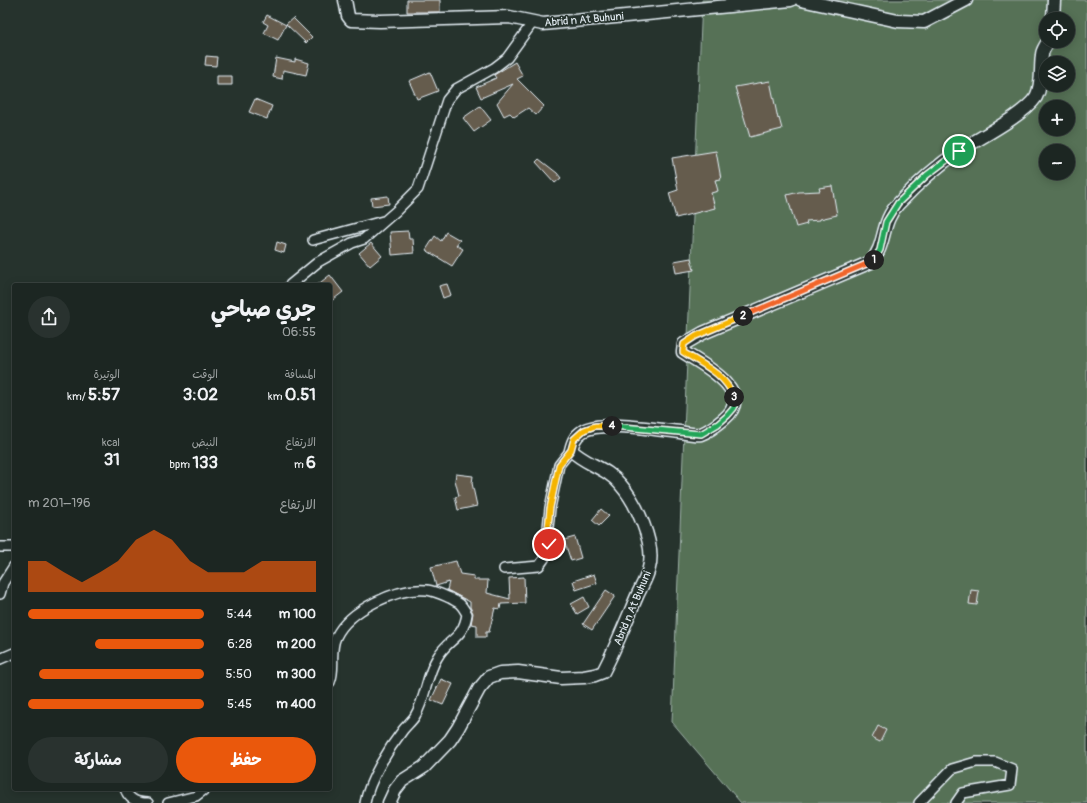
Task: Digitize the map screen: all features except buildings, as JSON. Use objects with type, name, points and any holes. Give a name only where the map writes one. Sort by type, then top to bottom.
[{"type":"street","name":"Abrid n At Buhuni","points":[[345,0],[348,16],[351,20],[380,21],[509,17],[543,24],[792,0]]},
{"type":"street","points":[[801,0],[898,21],[924,22],[966,0]]},
{"type":"street","points":[[1053,12],[1054,0]]},
{"type":"street","points":[[292,283],[318,262],[352,243],[364,239],[418,189],[448,100],[456,89],[494,68],[507,58],[533,22]]},
{"type":"street","points":[[504,569],[539,566],[544,559],[549,544],[548,528],[550,508],[559,465],[571,450],[574,439],[584,430],[595,426],[612,426],[701,434],[718,424],[734,408],[732,393],[721,376],[703,363],[683,352],[684,344],[703,333],[871,262],[880,250],[886,222],[898,203],[932,172],[959,151],[1013,117],[1028,105],[1036,96],[1041,80],[1042,53],[1044,48]]},
{"type":"street","points":[[313,240],[385,221]]},
{"type":"street","name":"Abrid n At Buhuni","points":[[389,803],[395,790],[402,781],[424,767],[450,740],[479,689],[489,677],[500,673],[518,672],[561,678],[584,677],[603,672],[610,660],[649,568],[650,547],[637,510],[620,484],[600,467],[586,463],[571,450]]},
{"type":"street","points":[[0,548],[12,547]]},
{"type":"street","points":[[0,594],[3,583],[12,569]]},
{"type":"street","points":[[332,667],[332,652],[336,637],[349,620],[358,613],[383,599],[404,592],[425,590],[434,592],[460,604],[467,614],[465,625],[459,636],[448,643],[437,657],[430,671],[415,716],[403,729],[378,771],[365,803]]},
{"type":"street","points":[[0,659],[12,654]]},
{"type":"street","points":[[920,803],[952,769],[976,762],[995,762],[1012,769],[1010,785],[964,793],[956,803]]},
{"type":"street","points":[[126,791],[128,801],[148,803]]},
{"type":"street","points":[[168,803],[196,796],[202,791]]},
{"type":"green space","points":[[702,0],[1087,0],[1087,803],[741,803],[672,722]]},
{"type":"route","points":[[549,544],[548,528],[550,508],[559,465],[571,450],[574,439],[584,430],[595,426],[612,426],[701,434],[718,424],[734,408],[732,393],[721,376],[703,363],[683,352],[684,344],[696,336],[871,262],[878,255],[886,222],[898,203],[927,175],[959,151]]}]
